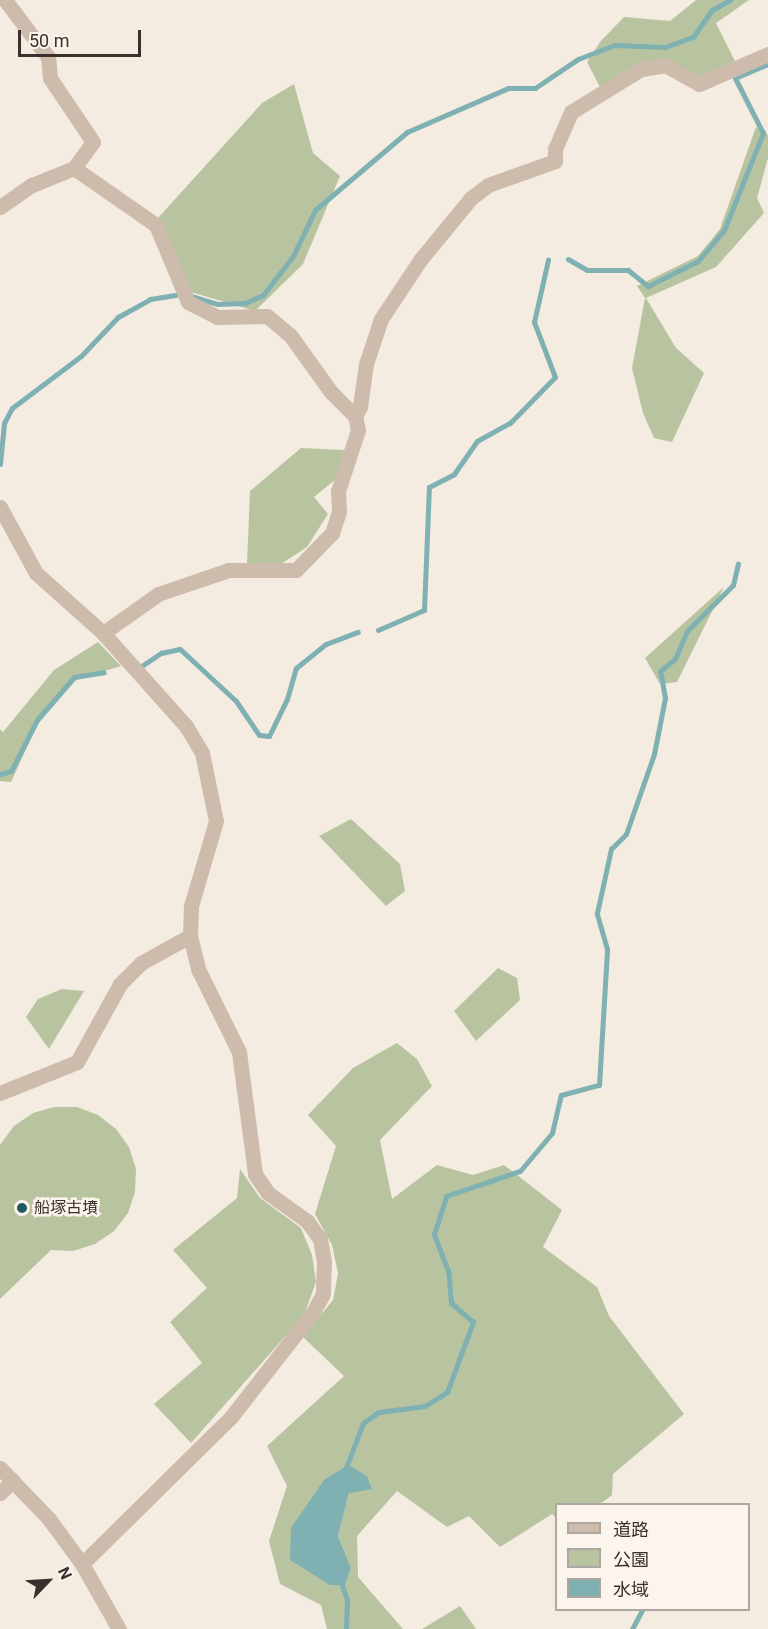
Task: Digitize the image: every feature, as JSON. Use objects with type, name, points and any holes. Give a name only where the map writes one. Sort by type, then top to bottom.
[{"type":"street","points":[[0,207],[32,185],[74,168],[93,142],[90,133],[50,78],[48,57],[5,0]]},
{"type":"street","points":[[103,633],[158,594],[229,570],[296,570],[312,558],[332,533],[336,522],[338,491],[358,430],[355,416],[381,320],[420,260],[471,198],[488,185],[539,163],[555,161],[555,149],[571,112],[641,69],[665,65],[699,84],[768,54]]},
{"type":"street","points":[[74,168],[156,225],[188,302],[217,317],[267,316],[290,334],[331,392],[355,416]]},
{"type":"street","points":[[0,507],[36,573],[103,633],[186,726],[202,753],[216,821],[191,906],[190,936],[199,971],[239,1052],[255,1174],[268,1192],[307,1221],[320,1239],[324,1261],[323,1294],[231,1417],[82,1564]]},
{"type":"street","points":[[0,1093],[77,1062],[120,984],[141,963],[190,936]]},
{"type":"street","points":[[0,1468],[49,1519],[82,1564],[119,1629]]},
{"type":"street","points":[[0,1494],[13,1480]]},
{"type":"green space","points":[[696,0],[749,0],[716,23],[735,61],[702,79],[666,60],[602,91],[587,62],[600,42],[624,17],[670,21]]},
{"type":"green space","points":[[294,84],[313,153],[340,176],[303,264],[255,311],[191,292],[158,218],[262,103]]},
{"type":"green space","points":[[756,127],[768,135],[768,158],[757,198],[764,213],[716,267],[646,298],[676,348],[704,373],[672,442],[654,438],[643,413],[632,368],[645,298],[637,286],[698,256],[720,229]]},
{"type":"green space","points":[[301,448],[345,450],[336,479],[314,497],[328,514],[307,547],[281,564],[247,563],[250,491]]},
{"type":"green space","points":[[724,587],[677,682],[660,684],[645,658]]},
{"type":"green space","points":[[98,642],[121,666],[76,680],[38,723],[11,782],[0,781],[0,729],[3,732],[54,670]]},
{"type":"green space","points":[[351,819],[400,864],[405,891],[386,906],[319,836]]},
{"type":"green space","points":[[498,968],[517,978],[520,1000],[476,1041],[454,1011]]},
{"type":"green space","points":[[62,989],[84,991],[49,1049],[26,1017],[38,999]]},
{"type":"green space","points":[[397,1043],[417,1059],[432,1086],[380,1140],[392,1199],[437,1165],[473,1175],[504,1165],[562,1210],[543,1247],[597,1287],[609,1316],[684,1414],[613,1474],[612,1495],[601,1503],[555,1503],[555,1517],[552,1514],[500,1547],[469,1516],[447,1527],[397,1491],[357,1536],[358,1577],[403,1629],[327,1629],[321,1605],[280,1584],[269,1541],[287,1486],[267,1446],[344,1376],[303,1337],[333,1300],[338,1273],[332,1245],[315,1214],[336,1146],[308,1115],[353,1068]],"holes":[[[324,1480],[349,1493],[338,1536],[351,1568],[345,1585]]]},
{"type":"green space","points":[[54,1107],[77,1107],[98,1115],[116,1129],[129,1147],[136,1169],[135,1192],[128,1213],[114,1231],[95,1244],[73,1251],[51,1250],[0,1299],[0,1145],[14,1126],[33,1113]]},
{"type":"green space","points":[[240,1169],[260,1198],[301,1228],[312,1255],[316,1282],[304,1315],[191,1443],[154,1404],[202,1363],[170,1322],[207,1288],[173,1250],[237,1198]]},
{"type":"green space","points":[[460,1606],[476,1629],[422,1629]]},
{"type":"water","points":[[348,1465],[367,1476],[372,1489],[349,1493],[338,1536],[351,1568],[345,1585],[330,1585],[290,1560],[291,1528],[324,1480]]},
{"type":"waterway","points":[[191,296],[217,304],[245,303],[263,295],[293,256],[315,210],[407,132],[508,88],[535,88],[578,59],[614,45],[665,47],[693,37],[712,10],[730,0]]},
{"type":"waterway","points":[[568,259],[587,270],[628,270],[648,286],[698,261],[724,230],[763,133],[735,78],[768,64]]},
{"type":"waterway","points":[[378,630],[424,610],[429,487],[454,474],[477,441],[510,423],[555,377],[534,322],[548,260]]},
{"type":"waterway","points":[[0,464],[4,423],[12,408],[81,356],[118,317],[150,299],[182,294]]},
{"type":"waterway","points":[[345,1470],[363,1423],[379,1412],[425,1406],[447,1392],[473,1322],[451,1303],[448,1271],[434,1234],[446,1196],[520,1171],[552,1133],[561,1095],[599,1085],[607,949],[597,913],[611,849],[626,834],[654,754],[665,698],[660,671],[675,659],[687,631],[733,585],[738,564]]},
{"type":"waterway","points":[[143,665],[161,653],[180,649],[236,701],[259,735],[269,736],[287,699],[296,668],[326,644],[358,632]]},
{"type":"waterway","points":[[0,774],[11,771],[37,720],[74,677],[104,672]]},
{"type":"waterway","points":[[340,1580],[347,1599],[346,1629]]},
{"type":"waterway","points":[[632,1629],[641,1611]]},
{"type":"place","name":"船塚古墳","points":[[22,1208]]}]
